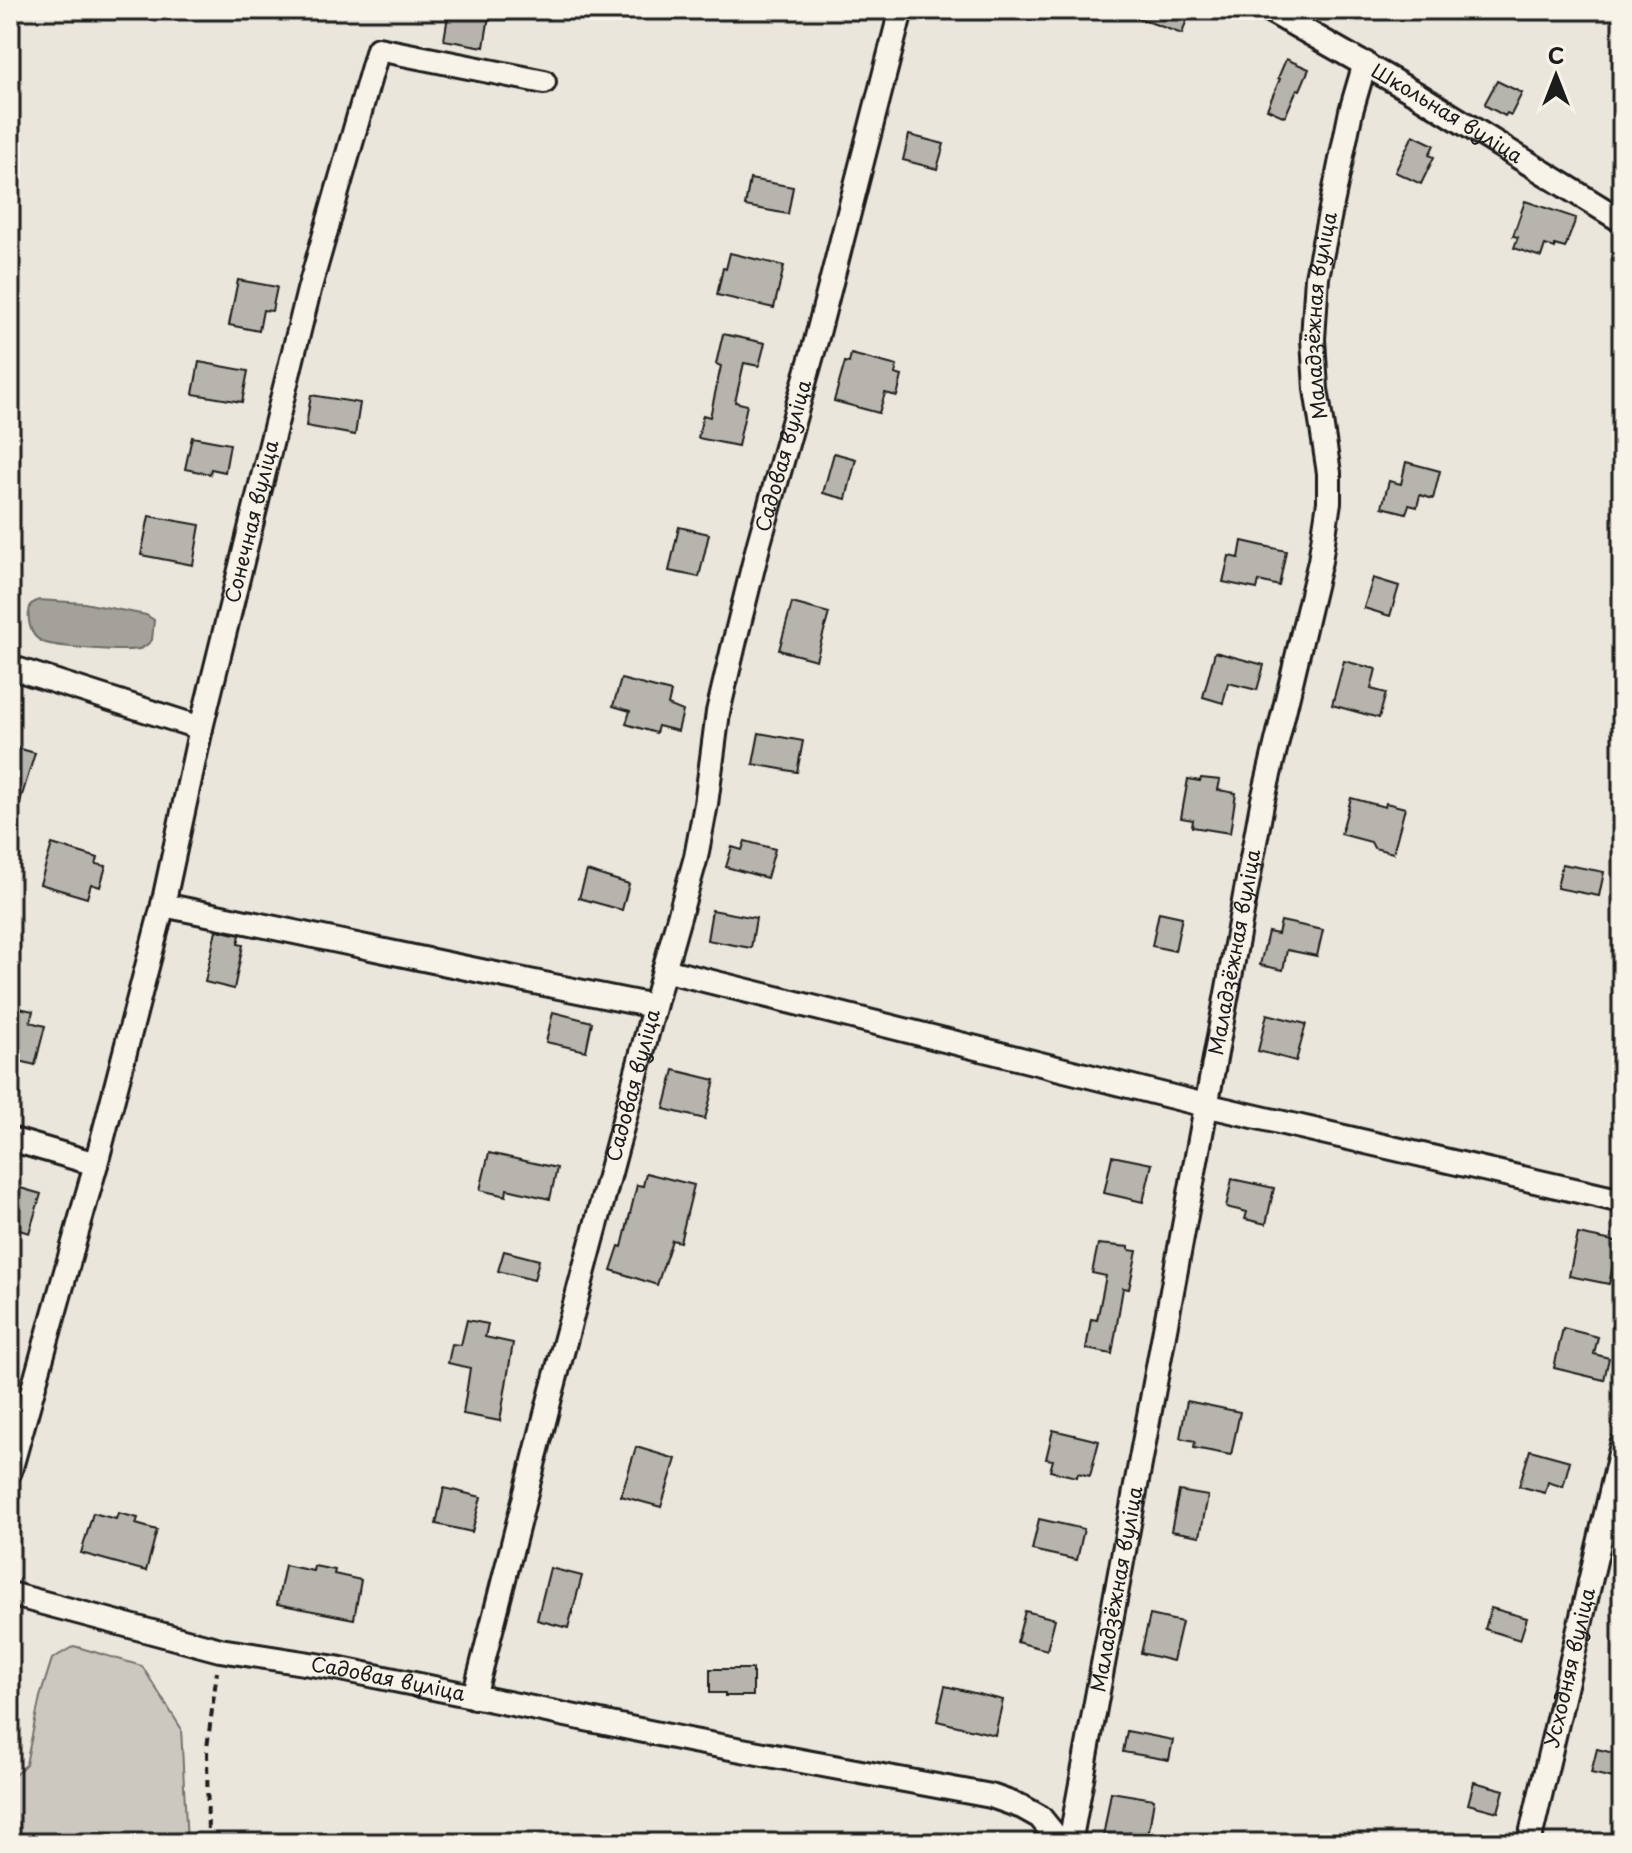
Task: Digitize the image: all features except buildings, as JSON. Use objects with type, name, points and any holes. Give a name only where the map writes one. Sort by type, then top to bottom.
[{"type":"street","name":"Садовая вуліца","points":[[10,1594],[220,1650],[336,1668],[474,1697],[550,1398],[696,857],[718,712],[741,612],[816,341],[901,10]]},
{"type":"street","name":"Школьная вуліца","points":[[1269,10],[1365,63],[1622,221]]},
{"type":"street","name":"Сонечная вуліца","points":[[10,1471],[96,1164],[163,905],[201,728],[309,290],[378,49],[544,82]]},
{"type":"street","name":"Маладзёжная вуліца","points":[[1070,1843],[1262,804],[1320,561],[1329,473],[1316,389],[1313,339],[1315,290],[1335,182],[1365,63]]},
{"type":"street","points":[[10,667],[201,728]]},
{"type":"street","points":[[163,905],[654,1006]]},
{"type":"street","points":[[664,970],[1205,1105],[1622,1201]]},
{"type":"street","points":[[10,1139],[96,1164]]},
{"type":"street","name":"Усходняя вуліца","points":[[1529,1843],[1622,1445]]},
{"type":"street","points":[[474,1697],[991,1796],[1040,1817],[1061,1843]]},
{"type":"path","points":[[208,1843],[207,1748],[220,1650]]},
{"type":"shaded area","points":[[39,600],[84,603],[146,615],[154,620],[152,640],[142,648],[124,650],[43,642],[32,631],[29,620],[31,604]]},
{"type":"shaded area","points":[[74,1646],[142,1666],[181,1728],[187,1843],[10,1843],[10,1780],[26,1764],[40,1697],[52,1659]]}]
